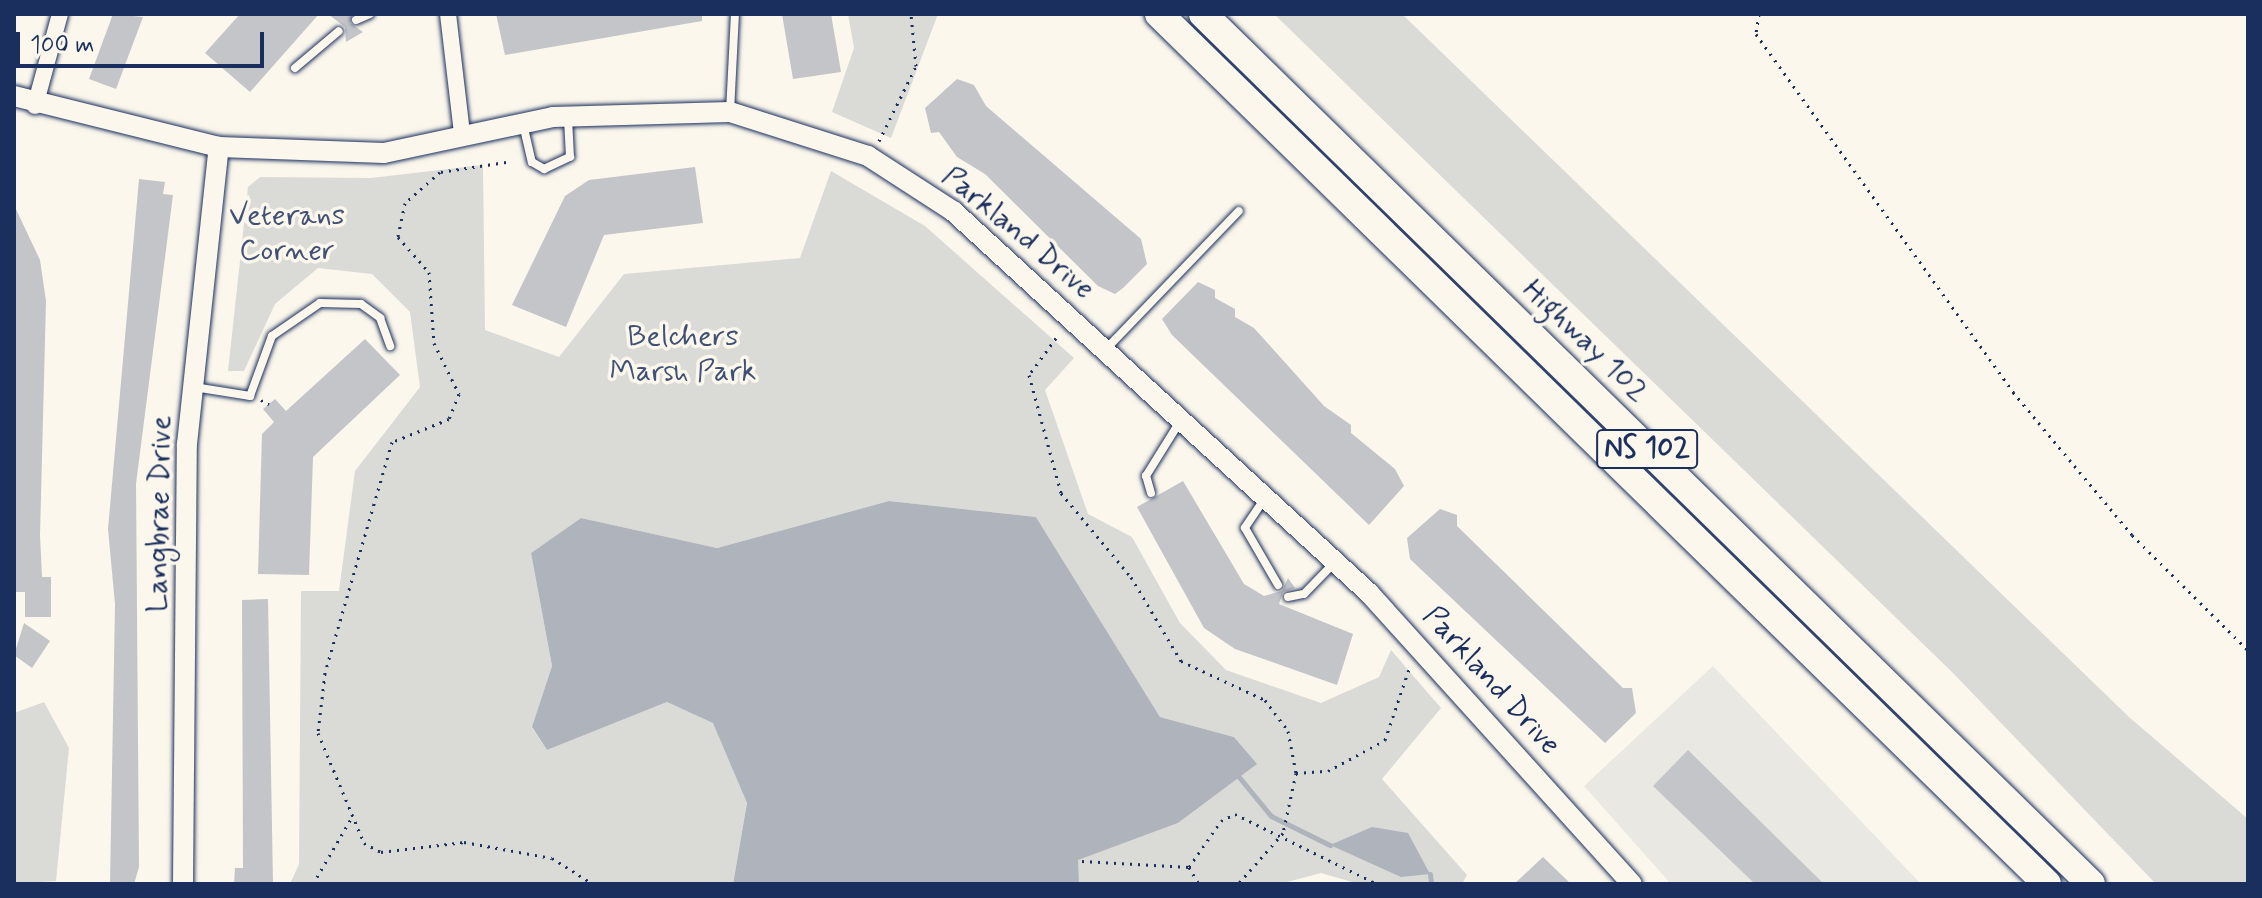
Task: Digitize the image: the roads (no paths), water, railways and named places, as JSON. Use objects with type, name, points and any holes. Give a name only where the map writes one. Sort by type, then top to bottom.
[{"type":"highway","name":"NS 102","points":[[1159,14],[2047,884]]},
{"type":"highway","name":"Highway 102","points":[[1203,14],[2091,884]]},
{"type":"street","points":[[35,106],[60,14]]},
{"type":"street","points":[[448,14],[462,134]]},
{"type":"street","name":"Parkland Drive","points":[[14,96],[35,106],[219,147],[384,153],[462,134],[567,117],[730,112],[868,156],[953,211],[1107,348],[1336,562],[1421,649],[1632,884]]},
{"type":"street","name":"Langbrae Drive","points":[[183,884],[194,387],[219,147]]},
{"type":"lane","points":[[356,20],[370,14]]},
{"type":"lane","points":[[730,112],[735,14]]},
{"type":"lane","points":[[295,68],[339,31]]},
{"type":"lane","points":[[523,123],[532,162],[544,169],[570,157],[567,117]]},
{"type":"lane","points":[[1107,348],[1239,211]]},
{"type":"lane","points":[[194,387],[250,396],[272,336],[320,303],[361,304],[380,318],[390,346]]},
{"type":"lane","points":[[1151,493],[1146,476],[1157,450],[1182,419]]},
{"type":"lane","points":[[1266,497],[1245,528],[1278,585]]},
{"type":"lane","points":[[1288,597],[1304,594],[1336,562]]},
{"type":"waterway","points":[[1239,777],[1271,816],[1330,845]]},
{"type":"waterway","points":[[1430,874],[1431,884]]},
{"type":"park label","name":"Veterans Corner","points":[[287,233]]},
{"type":"park label","name":"Belchers Marsh Park","points":[[683,354]]}]
